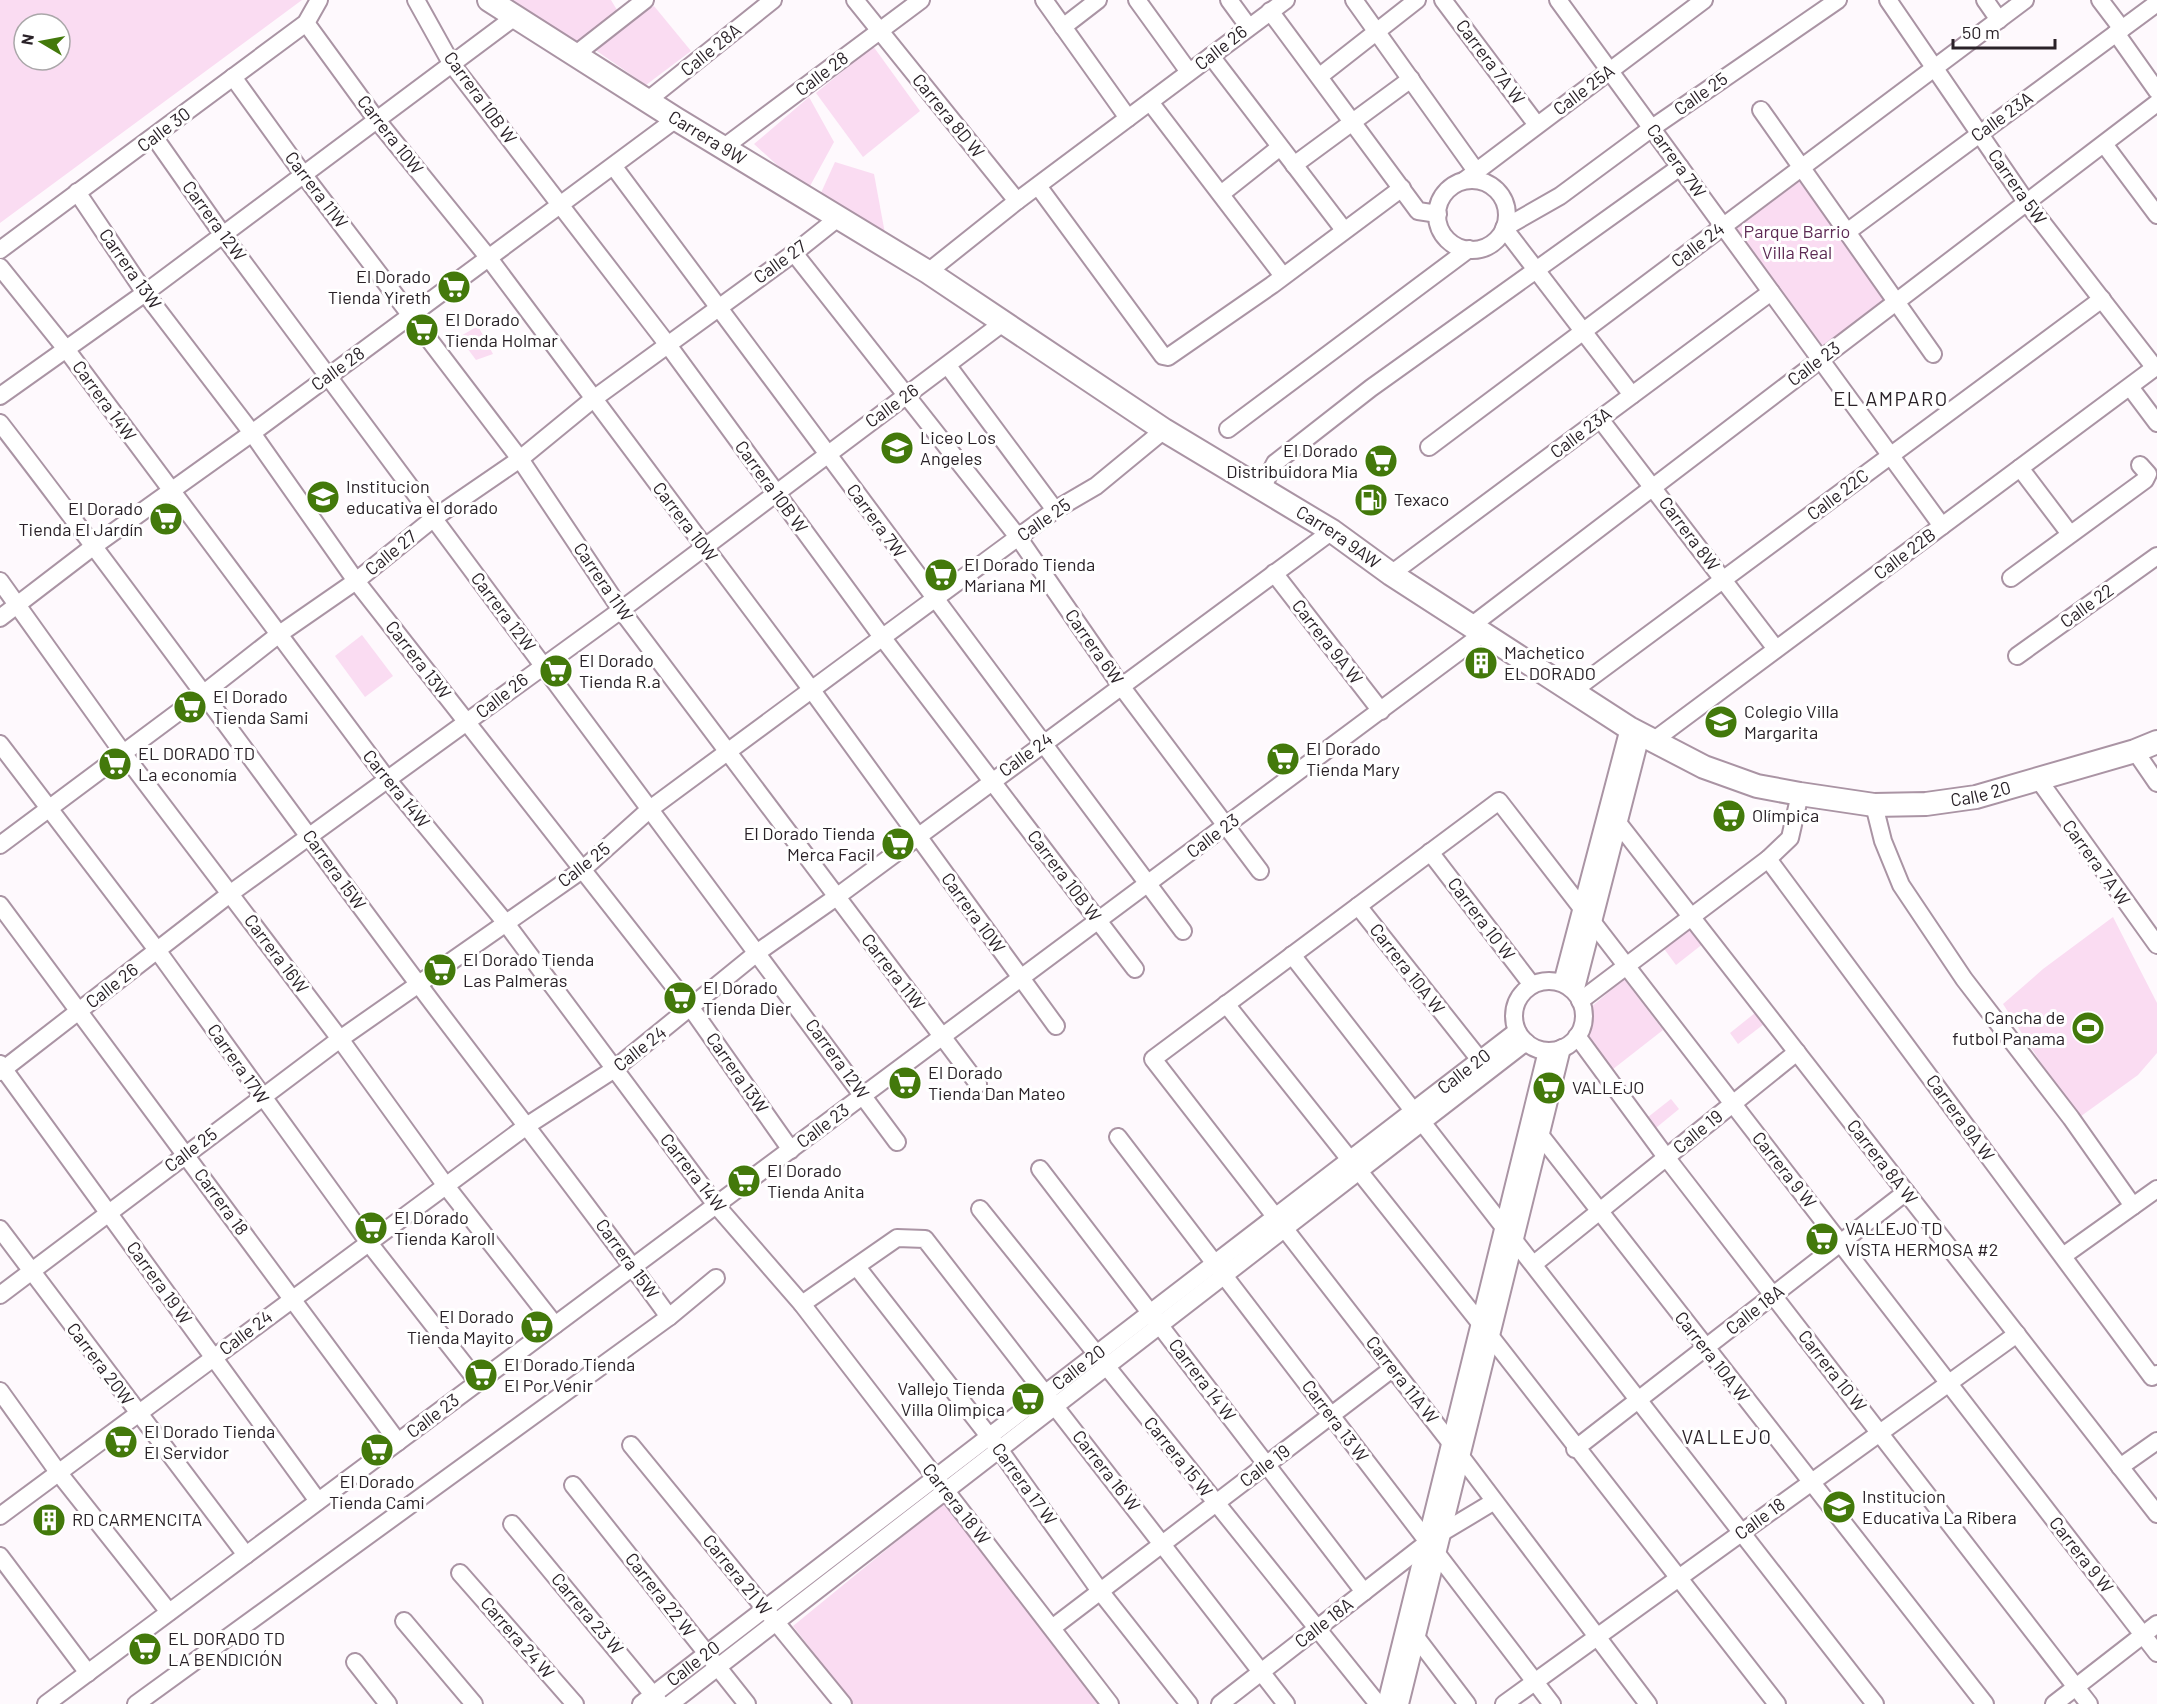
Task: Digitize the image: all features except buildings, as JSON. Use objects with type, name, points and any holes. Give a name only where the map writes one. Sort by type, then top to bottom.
[{"type":"main road","name":"Carrera 9W","points":[[491,1],[676,119],[928,272]]},
{"type":"main road","name":"Carrera 9AW","points":[[928,272],[1164,430],[1332,531],[1391,574],[1641,735],[1704,767],[1757,786]]},
{"type":"main road","name":"Calle 20","points":[[1757,786],[1875,805],[1926,804],[1976,797],[2134,751],[2157,742]]},
{"type":"street","name":"Calle 30","points":[[0,250],[77,192],[155,138],[306,23],[319,0]]},
{"type":"street","name":"Carrera 10B W","points":[[416,0],[451,63],[668,345],[774,493],[1135,969]]},
{"type":"street","points":[[576,54],[645,0]]},
{"type":"street","name":"Calle 28A","points":[[648,100],[774,0]]},
{"type":"street","name":"Carrera 8D W","points":[[855,0],[1017,201]]},
{"type":"street","name":"Calle 28","points":[[723,148],[921,0]]},
{"type":"street","points":[[1044,0],[1128,118]]},
{"type":"street","points":[[1063,27],[1098,0]]},
{"type":"street","points":[[1137,0],[1189,72]]},
{"type":"street","points":[[1229,0],[1248,26]]},
{"type":"street","name":"Calle 26","points":[[928,272],[1017,201],[1248,26],[1286,0]]},
{"type":"street","points":[[1354,0],[1411,79],[1471,175],[1494,187],[1504,198],[1508,213],[1504,228],[1490,245],[1469,249],[1457,246],[1447,238],[1440,227],[1438,214],[1441,199],[1451,187],[1471,175]]},
{"type":"street","points":[[1320,76],[1417,0]]},
{"type":"street","name":"Carrera 7A W","points":[[1443,0],[1537,125]]},
{"type":"street","name":"Carrera 7W","points":[[1558,0],[1942,526]]},
{"type":"street","name":"Calle 25A","points":[[1471,175],[1704,0]]},
{"type":"street","name":"Calle 25","points":[[1504,228],[1560,196],[1652,128],[1838,0]]},
{"type":"street","name":"Carrera 5W","points":[[1888,0],[2027,203],[2156,367]]},
{"type":"street","points":[[1985,0],[1999,20]]},
{"type":"street","name":"Calle 24","points":[[1429,447],[2025,0]]},
{"type":"street","points":[[2100,0],[2157,91]]},
{"type":"street","name":"Calle 23A","points":[[1847,232],[2157,3]]},
{"type":"street","points":[[1270,11],[1353,120],[1418,211],[1438,214]]},
{"type":"street","points":[[0,396],[145,293],[376,118],[516,16]]},
{"type":"street","name":"Carrera 10W","points":[[306,23],[376,118],[488,257],[592,400],[811,689],[1056,1026]]},
{"type":"street","points":[[1211,56],[1344,231]]},
{"type":"street","name":"Carrera 11W","points":[[233,77],[303,174],[412,314],[520,459],[621,610],[835,898],[978,1084]]},
{"type":"street","points":[[1294,165],[1411,79]]},
{"type":"street","points":[[1150,102],[1283,276]]},
{"type":"street","name":"Calle 23","points":[[46,1704],[1380,711],[1653,487],[2157,103]]},
{"type":"street","points":[[1761,110],[1933,354]]},
{"type":"street","name":"Calle 28","points":[[0,618],[94,546],[252,433],[676,119]]},
{"type":"street","name":"Carrera 12W","points":[[155,138],[223,235],[897,1142]]},
{"type":"street","points":[[2104,144],[2157,215]]},
{"type":"street","points":[[1221,194],[1279,148]]},
{"type":"street","name":"Carrera 7W","points":[[614,167],[1183,931]]},
{"type":"street","points":[[1261,490],[1275,463],[1371,388],[1680,167]]},
{"type":"street","points":[[1038,186],[1163,356],[1172,356],[1402,188]]},
{"type":"street","name":"Carrera 13W","points":[[77,192],[145,293],[252,433],[356,581],[691,1008],[791,1150]]},
{"type":"street","name":"Calle 27","points":[[0,844],[49,810],[278,635],[356,581],[434,518],[520,459],[592,400],[795,253],[838,218]]},
{"type":"street","points":[[1504,228],[1632,395]]},
{"type":"street","points":[[1228,429],[1469,249]]},
{"type":"street","name":"Carrera 6W","points":[[795,253],[1018,537],[1120,686],[1260,871]]},
{"type":"street","name":"Carrera 14W","points":[[0,267],[66,349],[387,779],[505,922],[613,1070],[716,1205],[802,1304]]},
{"type":"street","name":"Calle 23A","points":[[1391,574],[1771,292]]},
{"type":"street","name":"Calle 22C","points":[[1574,690],[2102,299]]},
{"type":"street","name":"Calle 26","points":[[1,1068],[78,1012],[231,893],[621,610],[703,546],[948,366],[1004,322]]},
{"type":"street","points":[[948,366],[1055,510]]},
{"type":"street","name":"Calle 22B","points":[[1641,735],[1776,650],[2156,367]]},
{"type":"street","points":[[2130,387],[2157,423]]},
{"type":"street","name":"Carrera 8W","points":[[1600,419],[1776,650]]},
{"type":"street","name":"Carrera 15W","points":[[0,423],[204,693],[417,983],[528,1125],[669,1317]]},
{"type":"street","name":"Calle 25","points":[[0,1295],[340,1039],[417,983],[582,870],[650,809],[1055,510],[1096,486],[1164,430]]},
{"type":"street","points":[[2011,578],[2145,480],[2148,474],[2140,465]]},
{"type":"street","points":[[2020,468],[2070,534]]},
{"type":"street","name":"Calle 24","points":[[0,1516],[528,1125],[613,1070],[758,952],[835,898],[916,835],[1332,531]]},
{"type":"street","name":"Calle 22","points":[[2017,656],[2157,556]]},
{"type":"street","name":"Carrera 9A W","points":[[1274,573],[1380,711]]},
{"type":"street","name":"Carrera 16W","points":[[0,581],[123,753],[340,1039],[446,1186],[555,1325]]},
{"type":"street","points":[[1386,1704],[1406,1623],[1432,1547],[1443,1532],[1490,1339],[1530,1122],[1555,1050],[1577,1036],[1583,1014],[1572,992],[1582,907],[1608,810],[1641,735]]},
{"type":"street","points":[[1572,992],[1593,922],[1641,735]]},
{"type":"street","name":"Carrera 17W","points":[[0,744],[157,950],[369,1243],[478,1382]]},
{"type":"street","points":[[2134,751],[2157,783]]},
{"type":"street","name":"Carrera 7A W","points":[[2037,779],[2157,945]]},
{"type":"street","points":[[1555,1050],[1521,1037],[1514,1018],[1515,1005],[1522,994],[1532,985],[1546,981],[1572,992],[1627,966],[1768,858],[1790,838],[1797,819],[1800,794]]},
{"type":"street","name":"Carrera 9 W","points":[[1430,852],[1499,801],[2157,1653]]},
{"type":"street","points":[[1875,805],[1883,841],[1900,885],[1964,979],[2071,1118],[2133,1206]]},
{"type":"street","name":"Carrera 8A W","points":[[1608,810],[2157,1514]]},
{"type":"street","points":[[1430,852],[1226,1004],[1480,1323],[1575,1449],[1777,1704]]},
{"type":"street","name":"Carrera 10 W","points":[[1430,852],[1532,985]]},
{"type":"street","name":"Carrera 9A W","points":[[1768,858],[2062,1256],[2155,1376]]},
{"type":"street","name":"Carrera 18","points":[[0,905],[398,1442]]},
{"type":"street","name":"Carrera 10A W","points":[[1358,906],[1480,1060]]},
{"type":"street","points":[[1292,955],[1875,1704]]},
{"type":"street","name":"Carrera 11A W","points":[[1226,1004],[1153,1059],[1450,1442],[1493,1502],[1648,1704]]},
{"type":"street","name":"Carrera 10 W","points":[[1577,1036],[1666,1157],[2089,1704]]},
{"type":"street","name":"Calle 20","points":[[1418,1116],[1480,1060],[1521,1037]]},
{"type":"street","name":"Calle 20","points":[[652,1701],[707,1654],[765,1610],[825,1573],[1521,1037]]},
{"type":"street","points":[[1400,1704],[1416,1638],[1450,1442],[1480,1323],[1540,1136],[1555,1050]]},
{"type":"street","name":"Calle 19","points":[[1534,1264],[1797,1052]]},
{"type":"street","name":"Carrera 19 W","points":[[1,1068],[318,1501]]},
{"type":"street","name":"Carrera 10A W","points":[[1530,1122],[1985,1704]]},
{"type":"street","name":"Carrera 13 W","points":[[1118,1137],[1552,1704]]},
{"type":"street","name":"Carrera 14 W","points":[[1040,1169],[1364,1592]]},
{"type":"street","points":[[2062,1256],[2157,1189]]},
{"type":"street","name":"Calle 18A","points":[[1575,1449],[1906,1192]]},
{"type":"street","name":"Carrera 15 W","points":[[980,1209],[1316,1630],[1378,1704]]},
{"type":"street","name":"Carrera 20W","points":[[0,1229],[246,1555]]},
{"type":"street","name":"Carrera 16 W","points":[[857,1267],[897,1238],[925,1239],[1286,1704]]},
{"type":"street","points":[[802,1304],[857,1267]]},
{"type":"street","name":"Carrera 17 W","points":[[857,1267],[994,1443],[1100,1591],[1189,1704]]},
{"type":"street","points":[[136,1704],[669,1317],[716,1278]]},
{"type":"street","name":"Carrera 18 W","points":[[802,1304],[1110,1704]]},
{"type":"street","name":"Calle 18","points":[[1504,1704],[2017,1334]]},
{"type":"street","name":"Calle 19","points":[[1052,1628],[1392,1369]]},
{"type":"street","points":[[0,1391],[58,1472],[169,1612]]},
{"type":"street","points":[[2120,1467],[2157,1441]]},
{"type":"street","name":"Carrera 21 W","points":[[631,1445],[843,1704]]},
{"type":"street","name":"Carrera 22 W","points":[[573,1485],[747,1704]]},
{"type":"street","points":[[1443,1532],[1493,1502]]},
{"type":"street","name":"Carrera 23 W","points":[[512,1524],[652,1701]]},
{"type":"street","name":"Calle 18A","points":[[1220,1704],[1364,1592],[1432,1547]]},
{"type":"street","points":[[0,1556],[88,1673]]},
{"type":"street","name":"Carrera 24 W","points":[[460,1572],[575,1704]]},
{"type":"street","name":"Calle 20","points":[[670,1704],[776,1622],[825,1573]]},
{"type":"street","points":[[404,1621],[474,1704]]},
{"type":"street","points":[[1406,1623],[1467,1704]]},
{"type":"street","points":[[2054,1704],[2157,1624]]},
{"type":"street","points":[[355,1662],[388,1704]]},
{"type":"green space","points":[[0,0],[302,0],[0,223]]},
{"type":"green space","points":[[511,0],[611,0],[617,10],[577,42],[573,50],[503,6]]},
{"type":"green space","points":[[654,6],[691,51],[646,85],[588,45]]},
{"type":"green space","points":[[873,46],[920,111],[863,157],[816,93]]},
{"type":"green space","points":[[809,97],[834,142],[804,197],[800,186],[754,144]]},
{"type":"green space","points":[[835,162],[874,174],[886,239],[820,195]]},
{"type":"green space","name":"Parque Barrio Villa Real","points":[[1799,176],[1887,297],[1823,346],[1733,225]]},
{"type":"green space","points":[[478,326],[493,354],[476,360],[459,337]]},
{"type":"green space","points":[[362,635],[393,676],[365,697],[335,656]]},
{"type":"green space","name":"Cancha de futbol Panama","points":[[2113,917],[2157,1003],[2157,1053],[2138,1075],[2077,1119],[2003,1004],[2043,969]]},
{"type":"green space","points":[[1688,925],[1704,943],[1676,965],[1662,946]]},
{"type":"green space","points":[[1624,979],[1663,1030],[1608,1073],[1584,1041],[1590,1025],[1590,1008]]},
{"type":"green space","points":[[1755,1013],[1764,1024],[1738,1044],[1730,1033]]},
{"type":"green space","points":[[1671,1099],[1679,1109],[1651,1132],[1643,1121]]},
{"type":"green space","points":[[946,1501],[1102,1704],[853,1704],[793,1626]]},
{"type":"place","name":"El Dorado Tienda Yireth","points":[[454,287]]},
{"type":"place","name":"El Dorado Tienda Holmar","points":[[422,330]]},
{"type":"place","name":"Liceo Los Angeles","points":[[897,448]]},
{"type":"place","name":"El Dorado Distribuidora Mia","points":[[1381,461]]},
{"type":"place","name":"Institucion educativa el dorado","points":[[323,497]]},
{"type":"place","name":"Texaco","points":[[1371,500]]},
{"type":"place","name":"El Dorado Tienda El Jardín","points":[[166,519]]},
{"type":"place","name":"El Dorado Tienda Mariana Ml","points":[[941,575]]},
{"type":"place","name":"Machetico EL DORADO","points":[[1481,663]]},
{"type":"place","name":"El Dorado Tienda R.a","points":[[556,671]]},
{"type":"place","name":"El Dorado Tienda Sami","points":[[190,707]]},
{"type":"place","name":"Colegio Villa Margarita","points":[[1721,722]]},
{"type":"place","name":"El Dorado Tienda Mary","points":[[1283,759]]},
{"type":"place","name":"EL DORADO TD La economía","points":[[115,764]]},
{"type":"place","name":"Olímpica","points":[[1729,816]]},
{"type":"place","name":"El Dorado Tienda Merca Facil","points":[[898,844]]},
{"type":"place","name":"El Dorado Tienda Las Palmeras","points":[[440,970]]},
{"type":"place","name":"El Dorado Tienda Dier","points":[[680,998]]},
{"type":"place","name":"Cancha de futbol Panama","points":[[2088,1028]]},
{"type":"place","name":"El Dorado Tienda Dan Mateo","points":[[905,1083]]},
{"type":"place","name":"VALLEJO","points":[[1549,1088]]},
{"type":"place","name":"El Dorado Tienda Anita","points":[[744,1181]]},
{"type":"place","name":"El Dorado Tienda Karoll","points":[[371,1228]]},
{"type":"place","name":"VALLEJO TD VISTA HERMOSA #2","points":[[1822,1239]]},
{"type":"place","name":"El Dorado Tienda Mayito","points":[[537,1327]]},
{"type":"place","name":"El Dorado Tienda El Por Venir","points":[[481,1375]]},
{"type":"place","name":"Vallejo Tienda Villa Olimpica","points":[[1028,1399]]},
{"type":"place","name":"El Dorado Tienda El Servidor","points":[[121,1442]]},
{"type":"place","name":"El Dorado Tienda Cami","points":[[377,1450]]},
{"type":"place","name":"Institucion Educativa La Ribera","points":[[1839,1507]]},
{"type":"place","name":"RD CARMENCITA","points":[[49,1520]]},
{"type":"place","name":"EL DORADO TD LA BENDICIÓN","points":[[145,1649]]},
{"type":"district","name":"EL AMPARO","points":[[1891,399]]},
{"type":"district","name":"VALLEJO","points":[[1727,1437]]}]
